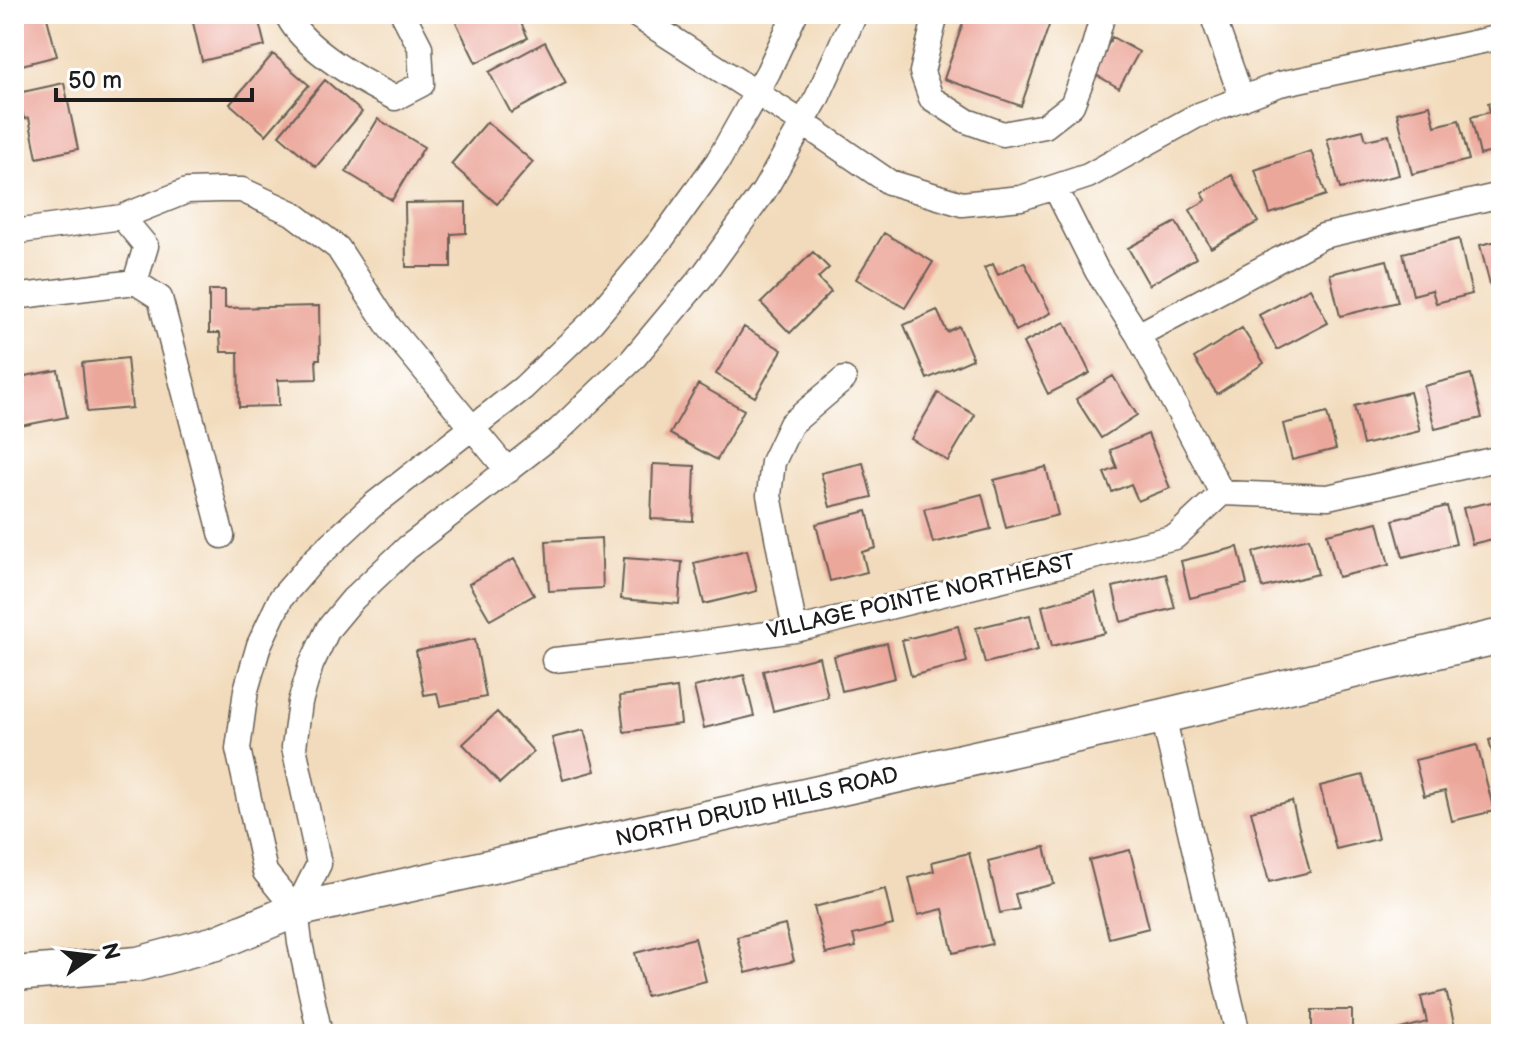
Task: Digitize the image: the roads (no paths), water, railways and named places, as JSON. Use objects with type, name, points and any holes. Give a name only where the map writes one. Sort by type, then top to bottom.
[{"type":"main road","name":"NORTH DRUID HILLS ROAD","points":[[14,974],[20,976],[138,964],[216,943],[296,910],[1163,716],[1501,636]]},
{"type":"street","points":[[287,14],[290,22],[322,54],[395,98],[422,84],[420,47],[403,14]]},
{"type":"street","points":[[634,14],[889,182],[962,204],[1021,198],[1088,176],[1196,116],[1280,84],[1501,37]]},
{"type":"street","points":[[320,1034],[296,910],[265,872],[238,749],[246,690],[259,645],[281,598],[313,561],[372,506],[523,388],[592,322],[661,240],[718,161],[795,14]]},
{"type":"street","points":[[296,910],[319,864],[294,747],[300,702],[311,665],[328,629],[353,599],[407,548],[559,430],[632,360],[704,274],[764,191],[803,123],[855,14]]},
{"type":"street","points":[[936,14],[922,72],[931,98],[967,121],[1003,134],[1045,126],[1072,105],[1103,14]]},
{"type":"street","points":[[1212,14],[1242,99]]},
{"type":"street","points":[[1055,187],[1097,271],[1138,335],[1222,493],[1328,497],[1501,458]]},
{"type":"street","points":[[14,232],[122,217],[187,191],[198,190],[242,190],[292,213],[338,248],[389,327],[508,471]]},
{"type":"street","points":[[1138,335],[1323,236],[1501,195]]},
{"type":"street","points":[[122,217],[146,246],[135,282]]},
{"type":"street","points":[[14,297],[135,282],[160,298],[222,536]]},
{"type":"street","points":[[795,630],[769,495],[773,462],[791,424],[844,379]]},
{"type":"street","name":"VILLAGE POINTE NORTHEAST","points":[[554,660],[795,630],[1175,537],[1222,493]]},
{"type":"street","points":[[1163,716],[1238,1034]]}]
